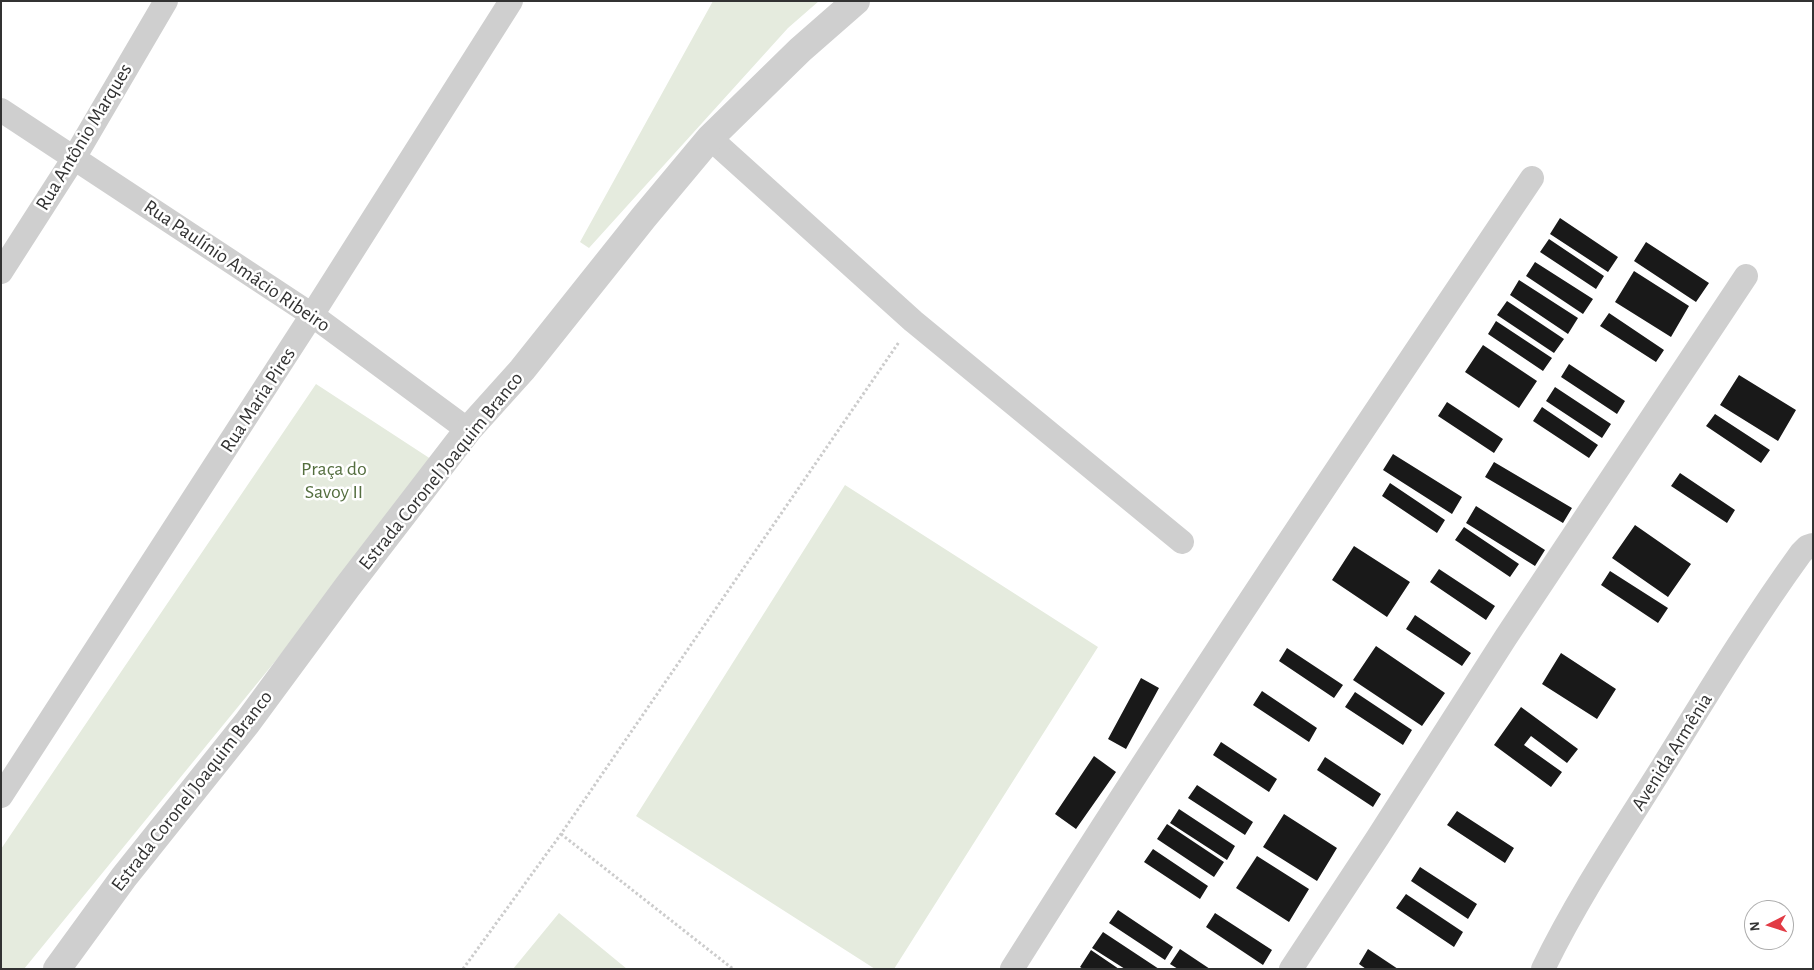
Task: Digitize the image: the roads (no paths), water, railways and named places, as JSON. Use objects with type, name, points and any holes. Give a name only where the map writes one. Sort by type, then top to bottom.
[{"type":"street","name":"Rua Antônio Marques","points":[[1,272],[74,158],[166,1]]},
{"type":"street","name":"Rua Maria Pires","points":[[1,796],[312,315],[511,1]]},
{"type":"street","name":"Estrada Coronel Joaquim Branco","points":[[58,969],[124,877],[247,723],[348,586],[468,430],[522,370],[644,217],[710,138],[800,50],[856,1]]},
{"type":"street","name":"Rua Paulínio Amâcio Ribeiro","points":[[1,110],[312,315],[468,430]]},
{"type":"street","points":[[710,138],[913,322],[1182,542]]},
{"type":"street","points":[[1012,969],[1086,850],[1532,178]]},
{"type":"street","points":[[1291,969],[1512,628],[1746,276]]},
{"type":"street","name":"Avenida Armênia","points":[[1543,969],[1559,936],[1622,832],[1740,644],[1800,553],[1813,544]]},
{"type":"park label","name":"Praça do Savoy II","points":[[334,480]]}]
